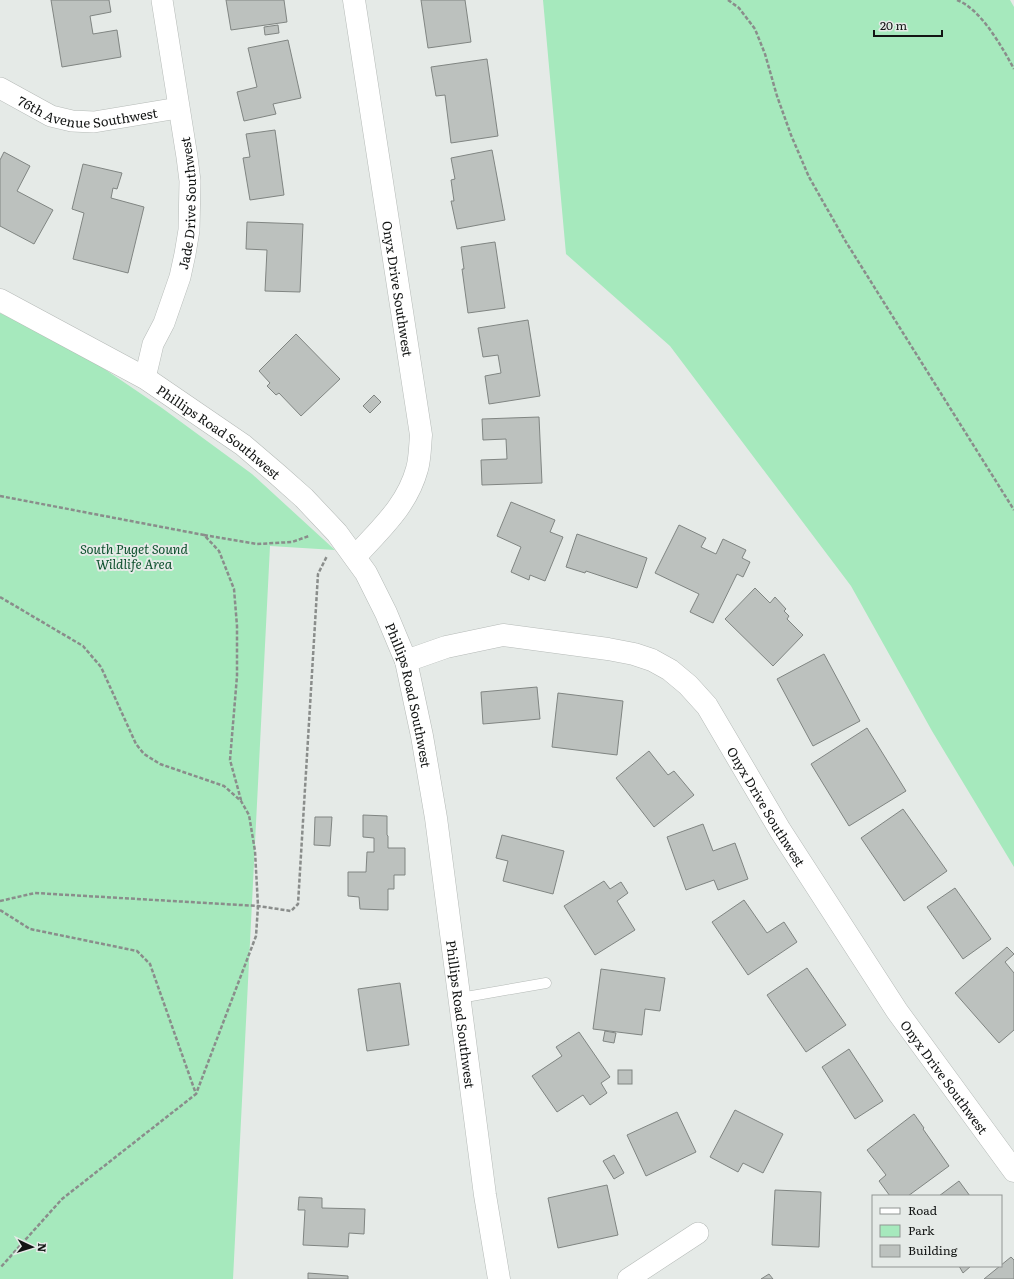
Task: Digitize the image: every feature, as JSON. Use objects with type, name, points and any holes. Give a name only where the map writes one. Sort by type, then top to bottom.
[{"type":"street","name":"Jade Drive Southwest","points":[[145,378],[153,344],[164,322],[180,277],[189,230],[190,181],[162,0]]},
{"type":"street","name":"Onyx Drive Southwest","points":[[354,0],[421,435],[418,468],[408,494],[391,518],[355,557]]},
{"type":"street","name":"76th Avenue Southwest","points":[[0,88],[51,116],[72,122],[94,122],[178,108]]},
{"type":"street","name":"Phillips Road Southwest","points":[[0,300],[145,378],[243,445],[304,498],[337,533],[366,573],[386,613],[406,661],[422,736],[436,818],[485,1195],[499,1279]]},
{"type":"street","name":"Onyx Drive Southwest","points":[[406,661],[446,647],[503,634],[634,654],[652,660],[670,670],[688,685],[707,706],[780,830],[897,1011],[1014,1171]]},
{"type":"street","points":[[628,1279],[698,1233]]},
{"type":"lane","points":[[460,998],[546,983]]},
{"type":"path","points":[[728,0],[739,8],[755,29],[765,54],[777,96],[791,135],[809,177],[850,248],[1014,510]]},
{"type":"path","points":[[957,0],[981,19],[998,40],[1014,70]]},
{"type":"path","points":[[0,496],[257,544],[292,542],[309,536],[337,533]]},
{"type":"path","points":[[0,901],[36,893],[258,906],[291,911],[298,904],[318,574],[337,533]]},
{"type":"path","points":[[0,1268],[62,1199],[196,1094],[256,936],[258,906],[255,851],[249,815],[241,801],[230,760],[237,676],[237,626],[234,589],[219,551],[204,535]]},
{"type":"path","points":[[0,597],[83,646],[101,667],[136,744],[144,754],[160,764],[224,786],[241,801]]},
{"type":"path","points":[[0,910],[30,929],[137,951],[150,964],[196,1094]]},
{"type":"green space","points":[[543,0],[1010,0],[1014,7],[1014,867],[932,731],[851,586],[670,346],[566,254]]},
{"type":"green space","name":"South Puget Sound Wildlife Area","points":[[0,313],[72,347],[162,408],[252,474],[335,550],[270,546],[233,1279],[0,1279]]},
{"type":"building","points":[[51,0],[109,0],[111,12],[90,16],[93,34],[117,30],[121,57],[62,67]]},
{"type":"building","points":[[226,0],[284,0],[287,22],[231,30]]},
{"type":"building","points":[[421,0],[465,0],[471,42],[428,48]]},
{"type":"building","points":[[278,25],[279,33],[265,35],[264,27]]},
{"type":"building","points":[[288,40],[301,98],[273,104],[276,114],[244,121],[237,92],[257,87],[248,48]]},
{"type":"building","points":[[487,59],[498,136],[451,143],[445,95],[436,96],[431,67]]},
{"type":"building","points":[[275,130],[284,195],[250,200],[243,158],[250,157],[246,134]]},
{"type":"building","points":[[492,150],[505,220],[457,229],[451,201],[454,201],[451,180],[455,179],[451,158]]},
{"type":"building","points":[[4,152],[30,166],[17,191],[53,210],[34,244],[0,226],[0,160]]},
{"type":"building","points":[[83,164],[122,173],[117,189],[113,188],[111,198],[144,207],[128,273],[73,259],[84,213],[72,209]]},
{"type":"building","points":[[247,222],[303,224],[300,292],[265,291],[267,250],[246,249]]},
{"type":"building","points":[[495,242],[505,308],[468,313],[462,269],[464,269],[461,247]]},
{"type":"building","points":[[528,320],[540,396],[489,404],[485,376],[501,373],[498,355],[483,357],[478,328]]},
{"type":"building","points":[[296,334],[340,379],[301,416],[279,393],[276,395],[267,386],[270,383],[259,371]]},
{"type":"building","points":[[374,395],[381,402],[370,413],[363,406]]},
{"type":"building","points":[[539,417],[542,483],[482,485],[481,460],[507,459],[506,439],[483,440],[482,419]]},
{"type":"building","points":[[511,502],[555,520],[550,532],[563,537],[545,581],[530,575],[529,580],[511,572],[521,547],[497,536]]},
{"type":"building","points":[[679,525],[706,538],[701,547],[716,554],[723,539],[746,550],[742,558],[750,562],[743,577],[737,574],[713,623],[690,612],[699,594],[655,573]]},
{"type":"building","points":[[577,534],[647,558],[637,588],[586,571],[585,573],[566,567]]},
{"type":"building","points":[[755,588],[770,603],[775,597],[786,609],[784,611],[789,616],[787,619],[803,635],[773,666],[725,619]]},
{"type":"building","points":[[824,654],[860,721],[813,746],[777,679]]},
{"type":"building","points":[[537,687],[540,719],[483,724],[481,692]]},
{"type":"building","points":[[558,693],[623,701],[617,755],[552,747]]},
{"type":"building","points":[[867,728],[906,791],[849,826],[811,764]]},
{"type":"building","points":[[649,751],[668,775],[674,771],[694,795],[654,827],[616,778]]},
{"type":"building","points":[[903,809],[947,871],[904,901],[861,838]]},
{"type":"building","points":[[363,815],[387,816],[388,848],[405,848],[405,875],[394,875],[394,889],[388,889],[388,910],[360,909],[359,897],[348,896],[348,872],[366,872],[367,852],[374,852],[374,838],[363,837]]},
{"type":"building","points":[[315,817],[332,817],[330,846],[314,845]]},
{"type":"building","points":[[703,824],[713,851],[735,843],[748,879],[718,890],[714,880],[686,890],[667,837]]},
{"type":"building","points":[[502,835],[564,851],[553,894],[503,881],[508,861],[496,858]]},
{"type":"building","points":[[604,881],[610,889],[621,882],[628,893],[617,901],[635,930],[595,955],[564,906]]},
{"type":"building","points":[[955,888],[991,939],[963,959],[927,907]]},
{"type":"building","points":[[744,900],[767,933],[784,922],[797,942],[748,975],[712,922]]},
{"type":"building","points":[[1007,947],[1014,954],[1005,962],[1014,973],[1014,1030],[999,1043],[955,993]]},
{"type":"building","points":[[807,968],[846,1025],[806,1052],[767,995]]},
{"type":"building","points":[[601,969],[665,978],[660,1011],[645,1009],[642,1035],[593,1029]]},
{"type":"building","points":[[400,983],[409,1045],[367,1051],[358,989]]},
{"type":"building","points":[[605,1031],[616,1033],[614,1043],[603,1041]]},
{"type":"building","points":[[579,1032],[610,1077],[601,1083],[607,1093],[590,1105],[583,1095],[557,1112],[532,1076],[562,1056],[556,1047]]},
{"type":"building","points":[[849,1049],[883,1101],[855,1119],[822,1067]]},
{"type":"building","points":[[618,1070],[632,1070],[632,1084],[618,1084]]},
{"type":"building","points":[[735,1110],[783,1134],[763,1173],[743,1163],[738,1172],[710,1157]]},
{"type":"building","points":[[677,1112],[696,1152],[646,1176],[627,1135]]},
{"type":"building","points":[[914,1114],[949,1166],[909,1195],[889,1195],[879,1181],[886,1175],[867,1150]]},
{"type":"building","points":[[614,1155],[624,1173],[614,1179],[603,1161]]},
{"type":"building","points":[[959,1181],[969,1195],[940,1195]]},
{"type":"building","points":[[607,1185],[618,1235],[558,1248],[548,1198]]},
{"type":"building","points":[[775,1190],[821,1192],[819,1247],[772,1245]]},
{"type":"building","points":[[299,1197],[322,1198],[322,1208],[365,1209],[364,1234],[349,1233],[348,1247],[303,1245],[305,1210],[298,1210]]},
{"type":"building","points":[[1011,1257],[1014,1260],[1014,1279],[984,1279],[999,1267],[1002,1267],[1002,1264]]},
{"type":"building","points":[[960,1267],[970,1267],[963,1273]]},
{"type":"building","points":[[308,1273],[348,1276],[348,1279],[308,1279]]},
{"type":"building","points":[[769,1274],[773,1279],[761,1279]]}]
